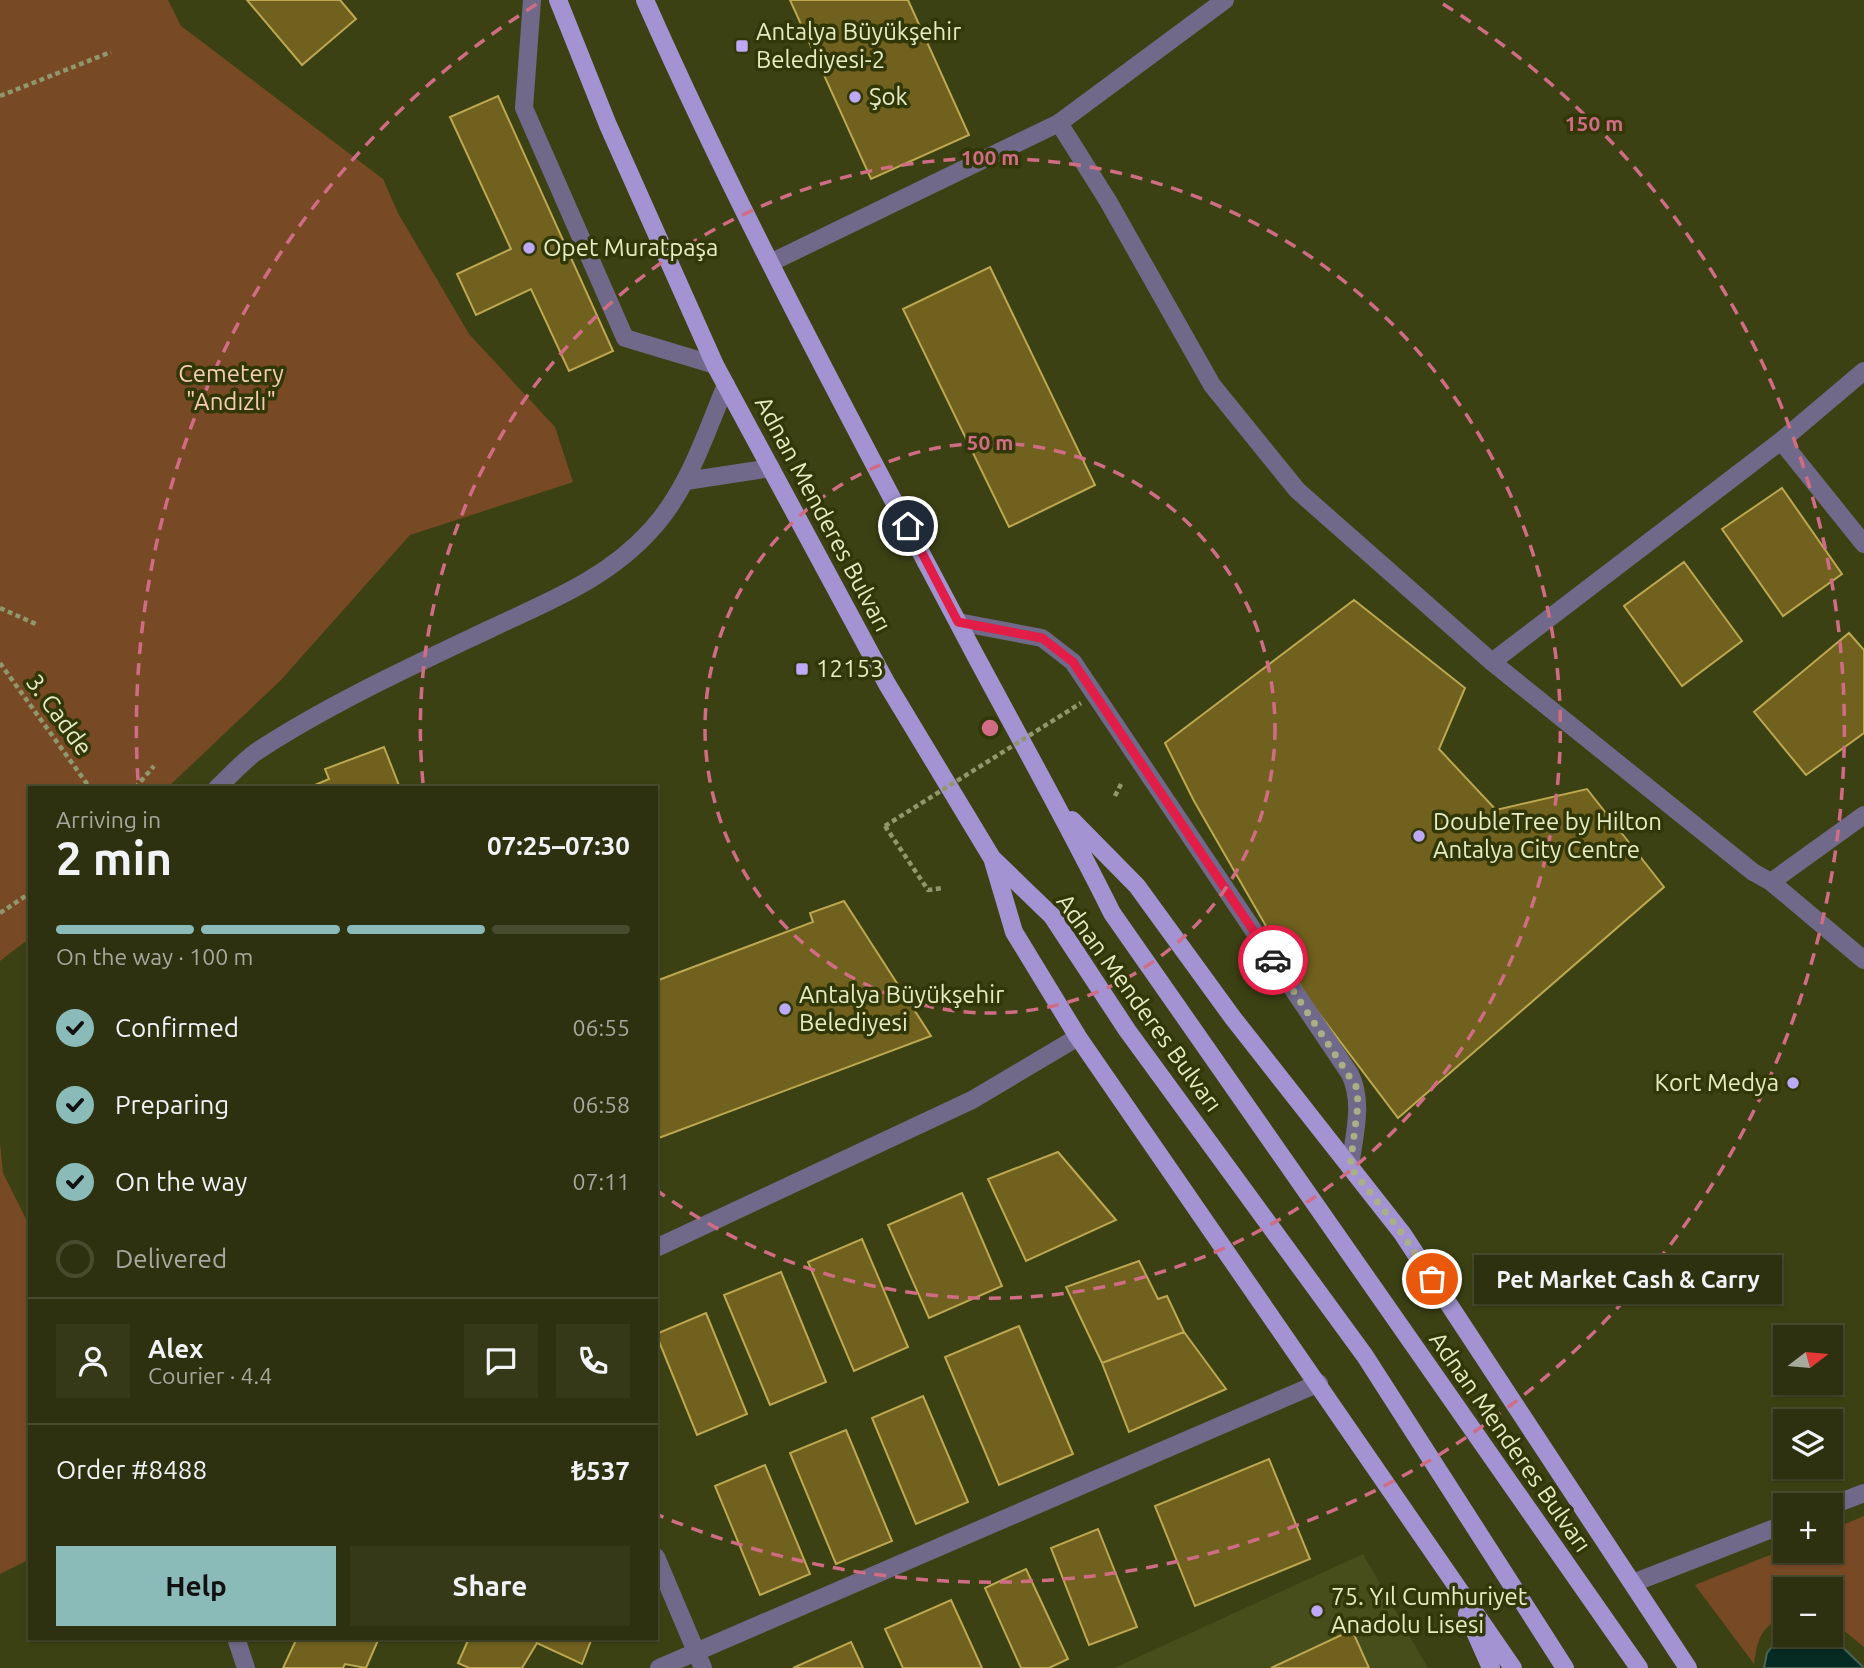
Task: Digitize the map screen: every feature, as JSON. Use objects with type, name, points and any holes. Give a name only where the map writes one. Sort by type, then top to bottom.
[{"type":"main road","name":"Adnan Menderes Bulvarı","points":[[558,0],[608,125],[715,365],[887,684],[992,858],[1052,916],[1127,1030],[1366,1356],[1565,1668]]},
{"type":"main road","name":"Adnan Menderes Bulvarı","points":[[645,0],[772,262],[1112,913],[1639,1668]]},
{"type":"main road","points":[[1060,809],[1137,886],[1233,1018],[1402,1233],[1688,1668]]},
{"type":"main road","points":[[992,858],[1014,932],[1078,1037],[1513,1668]]},
{"type":"main road","points":[[1448,1573],[1490,1668]]},
{"type":"street","points":[[532,0],[524,108],[625,338],[715,365]]},
{"type":"street","points":[[772,262],[1059,123],[1225,0]]},
{"type":"street","points":[[1059,123],[1108,201],[1212,385],[1297,490],[1492,662],[1753,872],[1770,882],[1864,960]]},
{"type":"street","points":[[1492,662],[1781,441],[1864,371]]},
{"type":"street","points":[[219,786],[255,753],[313,720],[416,664],[593,580],[625,557],[652,529],[686,481],[726,385]]},
{"type":"street","points":[[1781,441],[1864,544]]},
{"type":"street","points":[[686,481],[771,468]]},
{"type":"street","points":[[958,622],[1042,638],[1073,662],[1350,1073],[1357,1088],[1358,1105],[1350,1167]]},
{"type":"street","points":[[1770,882],[1864,815]]},
{"type":"street","points":[[658,1247],[972,1100],[1078,1037]]},
{"type":"street","points":[[659,1668],[700,1660],[1319,1383]]},
{"type":"street","points":[[1843,1501],[1864,1493]]},
{"type":"street","points":[[1633,1583],[1773,1529]]},
{"type":"street","points":[[658,1561],[700,1660]]},
{"type":"street","points":[[237,1640],[246,1668]]},
{"type":"path","points":[[0,96],[111,52]]},
{"type":"path","points":[[0,608],[38,625]]},
{"type":"path","name":"3. Cadde","points":[[0,663],[89,786]]},
{"type":"path","points":[[943,888],[928,890],[885,827],[1081,703]]},
{"type":"path","points":[[137,786],[155,766]]},
{"type":"path","points":[[0,913],[28,893]]},
{"type":"shaded area","name":"75. Yıl Cumhuriyet Anadolu Lisesi","points":[[1363,1554],[1428,1668],[1114,1668]]},
{"type":"green space","name":"Cemetery \"Andızlı\"","points":[[0,0],[168,0],[181,26],[383,179],[398,213],[469,334],[555,427],[573,482],[410,535],[280,681],[169,786],[28,786],[28,940],[0,961]]},
{"type":"green space","points":[[0,1143],[3,1173],[28,1223],[28,1560],[0,1574]]},
{"type":"green space","points":[[1864,1516],[1864,1647],[1843,1630],[1843,1577],[1773,1577],[1773,1623],[1762,1635],[1754,1664],[1695,1585],[1773,1554],[1773,1563],[1843,1563],[1843,1525]]},
{"type":"water","points":[[1773,1645],[1842,1647],[1864,1668],[1764,1668],[1767,1653]]},
{"type":"building","points":[[247,0],[340,0],[356,19],[302,65]]},
{"type":"building","points":[[790,0],[908,0],[969,135],[871,179]]},
{"type":"building","points":[[498,96],[613,351],[569,371],[531,289],[476,315],[457,274],[511,249],[450,117]]},
{"type":"building","points":[[990,267],[1095,485],[1009,527],[903,309]]},
{"type":"building","points":[[1782,488],[1842,574],[1783,616],[1722,529]]},
{"type":"building","points":[[1684,562],[1742,641],[1682,686],[1624,606]]},
{"type":"building","name":"DoubleTree by Hilton Antalya City Centre","points":[[1354,600],[1465,688],[1439,749],[1496,810],[1587,789],[1664,887],[1398,1118],[1308,999],[1194,801],[1165,743]]},
{"type":"building","points":[[1849,633],[1864,650],[1864,733],[1806,775],[1754,712]]},
{"type":"building","points":[[384,747],[399,786],[313,786],[329,779],[325,769]]},
{"type":"building","name":"Antalya Büyükşehir Belediyesi","points":[[844,901],[931,1036],[658,1138],[658,980],[813,922],[810,913]]},
{"type":"building","points":[[1058,1152],[1116,1220],[1026,1261],[988,1179]]},
{"type":"building","points":[[962,1193],[1002,1286],[929,1318],[888,1225]]},
{"type":"building","points":[[862,1239],[908,1347],[854,1371],[808,1262]]},
{"type":"building","points":[[1139,1261],[1158,1299],[1167,1296],[1184,1332],[1102,1363],[1066,1287]]},
{"type":"building","points":[[781,1272],[826,1382],[770,1405],[724,1295]]},
{"type":"building","points":[[706,1313],[747,1414],[697,1435],[658,1333]]},
{"type":"building","points":[[1019,1326],[1073,1454],[999,1485],[945,1357]]},
{"type":"building","points":[[1184,1332],[1226,1389],[1129,1432],[1102,1363]]},
{"type":"building","points":[[923,1396],[968,1502],[916,1524],[872,1418]]},
{"type":"building","points":[[846,1430],[892,1541],[836,1564],[790,1453]]},
{"type":"building","points":[[1269,1459],[1310,1559],[1195,1606],[1155,1506]]},
{"type":"building","points":[[765,1465],[810,1574],[760,1595],[715,1486]]},
{"type":"building","points":[[1098,1529],[1137,1627],[1089,1645],[1051,1548]]},
{"type":"building","points":[[1026,1569],[1068,1659],[1049,1668],[1021,1668],[985,1588]]},
{"type":"building","points":[[951,1600],[982,1668],[903,1668],[885,1629]]},
{"type":"building","points":[[1352,1630],[1369,1668],[1271,1668]]},
{"type":"building","points":[[296,1640],[378,1640],[366,1668],[345,1664],[343,1668],[283,1668]]},
{"type":"building","points":[[468,1640],[591,1640],[582,1664],[537,1643],[522,1668],[469,1668],[458,1663]]},
{"type":"building","points":[[851,1642],[863,1668],[793,1668]]},
{"type":"way so far","points":[[1273,960],[1350,1073],[1357,1088],[1358,1105],[1350,1167],[1402,1233],[1432,1279]]},
{"type":"place","name":"Antalya Büyükşehir Belediyesi-2","points":[[742,46]]},
{"type":"place","name":"Şok","points":[[855,97]]},
{"type":"place","name":"Opet Muratpaşa","points":[[529,248]]},
{"type":"place","name":"12153","points":[[802,669]]},
{"type":"place","name":"DoubleTree by Hilton Antalya City Centre","points":[[1419,836]]},
{"type":"place","name":"Antalya Büyükşehir Belediyesi","points":[[785,1009]]},
{"type":"place","name":"Kort Medya","points":[[1793,1083]]},
{"type":"place","name":"Pet Market Cash & Carry","points":[[1432,1279]]},
{"type":"place","name":"75. Yıl Cumhuriyet Anadolu Lisesi","points":[[1317,1611]]},
{"type":"route","points":[[908,526],[958,622],[1042,638],[1073,662],[1273,960]]}]
